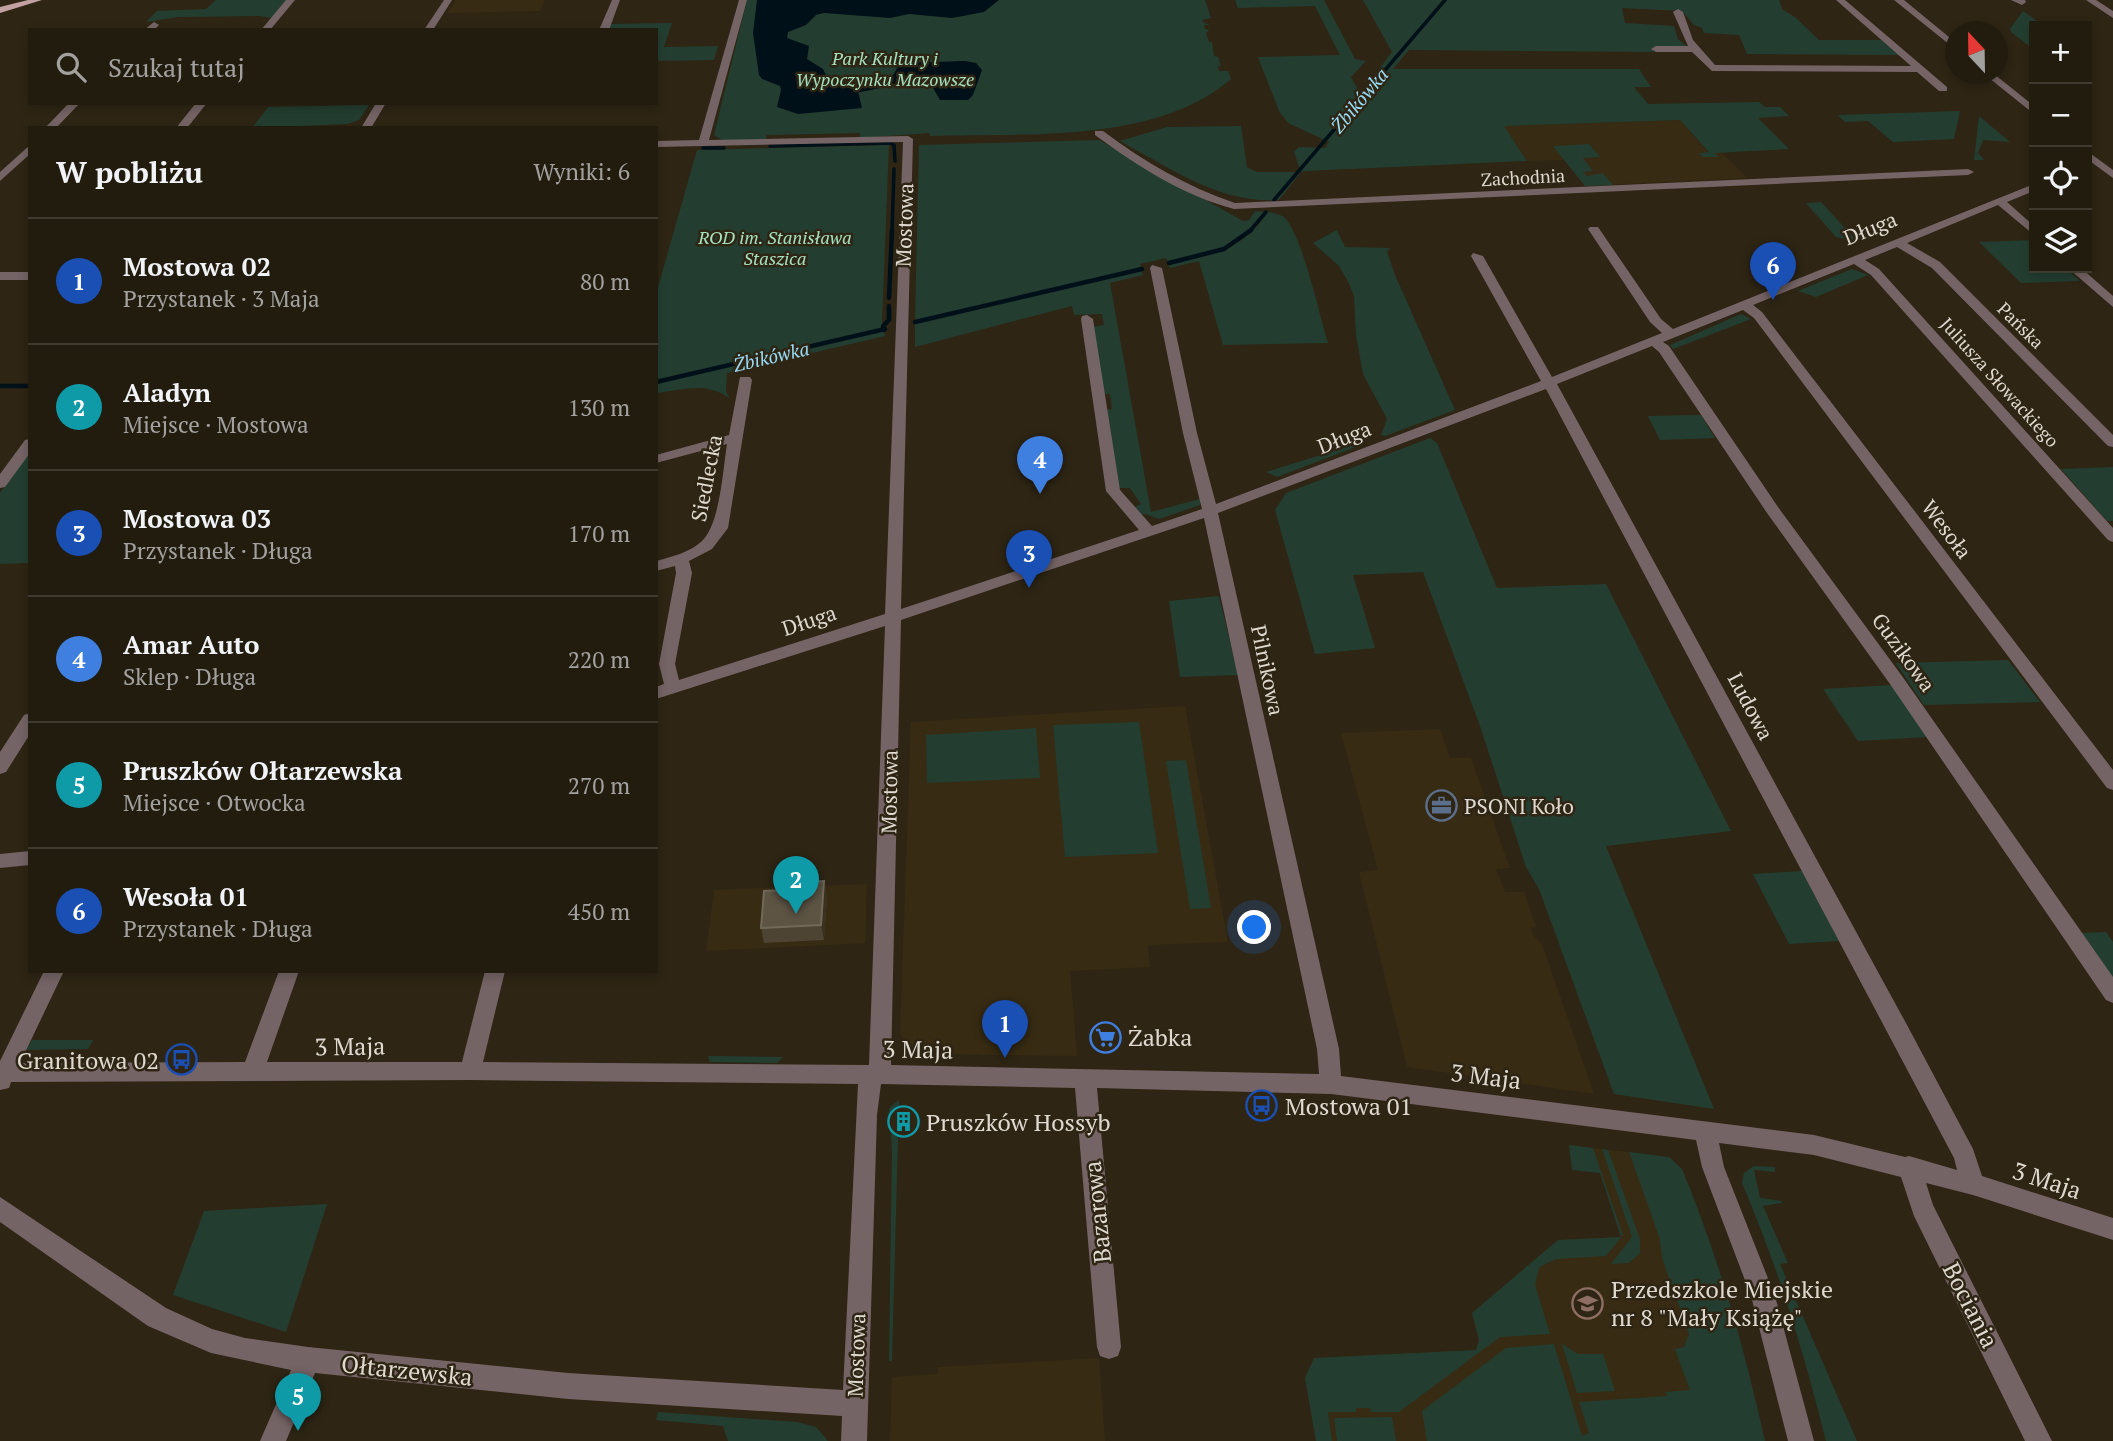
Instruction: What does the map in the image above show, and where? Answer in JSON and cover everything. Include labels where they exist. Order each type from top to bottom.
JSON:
[{"type":"main road","points":[[0,10],[38,0]]},
{"type":"street","points":[[267,28],[290,0]]},
{"type":"street","points":[[429,28],[447,0]]},
{"type":"street","points":[[605,28],[616,0]]},
{"type":"street","points":[[658,144],[703,144],[743,0]]},
{"type":"street","points":[[1840,0],[1943,89]]},
{"type":"street","points":[[1898,0],[1945,38]]},
{"type":"street","points":[[2090,0],[2113,15]]},
{"type":"street","points":[[1678,12],[1688,40],[1712,68],[1920,69]]},
{"type":"street","points":[[1656,49],[1696,51]]},
{"type":"street","points":[[2001,84],[2029,107]]},
{"type":"street","points":[[52,126],[73,105]]},
{"type":"street","points":[[183,126],[200,105]]},
{"type":"street","points":[[367,126],[380,105]]},
{"type":"street","name":"Zachodnia","points":[[1099,132],[1115,146],[1197,192],[1234,206],[1968,173]]},
{"type":"street","name":"Mostowa","points":[[703,144],[908,139],[881,1063],[868,1086],[854,1441]]},
{"type":"street","points":[[0,178],[28,150]]},
{"type":"street","points":[[2107,165],[2113,175]]},
{"type":"street","name":"Długa","points":[[658,692],[1209,512],[1547,383],[2029,189]]},
{"type":"street","points":[[2000,201],[2029,227]]},
{"type":"street","points":[[1594,229],[1656,322],[1671,333]]},
{"type":"street","name":"Pańska","points":[[1897,242],[1936,265],[2113,443]]},
{"type":"street","name":"Ludowa","points":[[1477,256],[1560,402],[1900,1031],[1965,1156],[1973,1184]]},
{"type":"street","name":"Juliusza Słowackiego","points":[[1855,259],[1875,272],[2113,537]]},
{"type":"street","name":"Pilnikowa","points":[[1156,268],[1190,433],[1325,1036],[1331,1084]]},
{"type":"street","points":[[2080,273],[2113,303]]},
{"type":"street","points":[[0,276],[28,276]]},
{"type":"street","name":"Wesoła","points":[[1743,304],[1758,315],[2113,783]]},
{"type":"street","points":[[1087,319],[1113,491],[1149,532]]},
{"type":"street","name":"Guzikowa","points":[[1653,341],[1664,349],[1772,510],[1903,690],[2113,994]]},
{"type":"street","name":"Siedlecka","points":[[658,565],[681,559],[707,546],[720,528],[745,380]]},
{"type":"street","points":[[658,458],[735,438]]},
{"type":"street","points":[[0,484],[28,446]]},
{"type":"street","points":[[674,687],[667,664],[684,573],[681,559]]},
{"type":"street","points":[[0,767],[28,722]]},
{"type":"street","points":[[0,861],[28,858]]},
{"type":"street","points":[[1,1076],[53,973]]},
{"type":"street","points":[[252,1073],[288,973]]},
{"type":"street","points":[[470,1071],[494,973]]},
{"type":"street","name":"3 Maja","points":[[1,1076],[470,1071],[1085,1077],[1331,1084],[1814,1144],[1973,1184],[2113,1229]]},
{"type":"street","name":"Bazarowa","points":[[1085,1077],[1109,1347]]},
{"type":"street","points":[[1705,1130],[1713,1167],[1763,1296],[1801,1441]]},
{"type":"street","name":"Bociania","points":[[1909,1166],[1922,1208],[2039,1441]]},
{"type":"street","name":"Ołtarzewska","points":[[0,1208],[156,1317],[211,1341],[308,1360],[568,1386],[855,1404]]},
{"type":"street","points":[[274,1441],[308,1360]]},
{"type":"shaded area","points":[[456,0],[545,0],[540,11],[447,13]]},
{"type":"shaded area","points":[[757,0],[999,0],[984,12],[952,18],[909,14],[890,18],[824,13],[816,15],[806,25],[788,32],[787,38],[809,46],[807,59],[823,69],[829,81],[858,91],[862,108],[798,114],[777,107],[780,86],[762,79],[759,75],[753,33]]},
{"type":"shaded area","points":[[900,63],[976,63],[982,70],[973,95],[968,100],[940,100],[932,86],[900,87],[889,82]]},
{"type":"shaded area","points":[[1680,120],[1709,153],[1721,152],[1747,178],[1585,186],[1564,160],[1527,161],[1503,126]]},
{"type":"shaded area","points":[[1185,706],[1228,942],[1148,945],[1150,967],[1070,971],[1077,1056],[923,1054],[905,1042],[900,1034],[911,722]]},
{"type":"shaded area","points":[[1440,729],[1450,758],[1471,758],[1510,868],[1496,869],[1505,892],[1524,892],[1536,927],[1531,928],[1533,935],[1542,944],[1594,1094],[1407,1067],[1359,872],[1378,870],[1341,733]]},
{"type":"shaded area","points":[[867,884],[865,943],[706,951],[714,890]]},
{"type":"shaded area","name":"Przedszkole Miejskie nr 8 \"Mały Książę\"","points":[[1592,1148],[1635,1153],[1737,1441],[1316,1441],[1305,1378],[1314,1358],[1476,1350],[1479,1340],[1472,1313],[1558,1240],[1621,1237]]},
{"type":"shaded area","points":[[1099,1358],[1105,1441],[890,1441],[892,1377],[938,1374],[938,1367]]},
{"type":"green space","points":[[216,0],[287,0],[272,18],[178,17],[146,22],[157,11],[206,9]]},
{"type":"green space","name":"Park Kultury i Wypoczynku Mazowsze","points":[[747,0],[1205,0],[1211,18],[1202,20],[1209,25],[1204,25],[1205,29],[1209,30],[1206,33],[1209,42],[1212,42],[1214,56],[1218,57],[1221,66],[1218,66],[1219,71],[1228,71],[1231,79],[1201,100],[1166,115],[1128,125],[1087,131],[930,136],[929,133],[860,138],[860,133],[767,135],[765,141],[722,140],[714,135]]},
{"type":"green space","points":[[1235,0],[1324,0],[1355,59],[1366,61],[1351,77],[1360,94],[1392,52],[1363,0],[1779,0],[1782,9],[1819,40],[1881,40],[1899,55],[1747,54],[1739,35],[1704,33],[1702,28],[1694,25],[1682,11],[1622,8],[1625,23],[1674,26],[1678,39],[1686,46],[1652,48],[1654,52],[1409,50],[1393,69],[1639,69],[1651,87],[1634,87],[1648,104],[1759,102],[1765,107],[1780,107],[1789,116],[1758,118],[1789,149],[1715,153],[1718,157],[1703,157],[1699,153],[1709,152],[1680,120],[1504,126],[1527,161],[1301,172],[1294,152],[1299,147],[1325,148],[1329,142],[1288,123],[1279,111],[1258,57],[1340,55],[1315,6],[1238,8]]},
{"type":"green space","points":[[2023,11],[2037,21],[2029,21],[2029,46],[2010,29]]},
{"type":"green space","points":[[672,23],[664,47],[718,46],[714,60],[658,61],[658,28],[608,28],[609,24]]},
{"type":"green space","points":[[369,105],[359,120],[348,124],[254,126],[268,107]]},
{"type":"green space","points":[[1960,111],[1954,139],[1893,142],[1868,121],[1845,122],[1838,115]]},
{"type":"green space","points":[[1979,116],[2010,142],[1983,140],[1978,153],[1984,160],[1974,160]]},
{"type":"green space","points":[[1241,126],[1247,167],[1257,172],[1301,172],[1279,200],[1257,200],[1236,196],[1196,182],[1120,141],[1167,127]]},
{"type":"green space","points":[[1099,140],[1243,221],[1249,220],[1255,211],[1265,212],[1244,236],[1211,253],[1168,262],[1166,258],[1140,264],[1141,269],[915,321],[919,145]]},
{"type":"green space","points":[[1589,144],[1600,157],[1583,158],[1593,171],[1583,172],[1587,176],[1603,173],[1613,185],[1585,186],[1553,146]]},
{"type":"green space","name":"ROD im. Stanisława Staszica","points":[[889,145],[882,322],[885,336],[727,373],[726,391],[729,398],[703,388],[658,393],[658,287],[697,150]]},
{"type":"green space","points":[[1821,202],[1858,242],[1836,237],[1806,203]]},
{"type":"green space","points":[[1268,212],[1284,217],[1291,226],[1310,277],[1328,343],[1223,345],[1199,261],[1170,268],[1168,265],[1212,254],[1236,243],[1247,236]]},
{"type":"green space","points":[[1337,230],[1345,247],[1390,248],[1387,252],[1395,275],[1455,410],[1385,436],[1381,435],[1387,419],[1363,374],[1356,335],[1354,296],[1339,266],[1313,243]]},
{"type":"green space","points":[[2029,240],[2029,273],[2071,273],[2080,281],[2021,283],[1979,242]]},
{"type":"green space","points":[[1852,269],[1868,275],[1816,297],[1798,291]]},
{"type":"green space","points":[[1141,270],[1143,275],[1110,283],[1151,512],[1200,499],[1200,505],[1159,519],[1140,515],[1133,508],[1141,504],[1130,488],[1118,488],[1105,410],[1112,409],[1110,394],[1103,394],[1093,327],[1104,325],[1102,314],[1074,315],[1072,306],[915,347],[915,324]]},
{"type":"green space","points":[[1741,314],[1751,319],[1673,349],[1670,345]]},
{"type":"green space","points":[[1701,415],[1715,438],[1660,440],[1648,416]]},
{"type":"green space","points":[[1430,438],[1437,443],[1497,588],[1606,584],[1731,831],[1606,846],[1714,1109],[1614,1094],[1539,889],[1526,867],[1480,726],[1423,572],[1353,575],[1375,648],[1315,654],[1275,510],[1286,493]]},
{"type":"green space","points":[[1363,442],[1277,477],[1266,472]]},
{"type":"green space","points":[[28,454],[28,563],[0,564],[0,493]]},
{"type":"green space","points":[[2113,467],[2113,521],[2107,521],[2061,469]]},
{"type":"green space","points":[[1219,596],[1238,675],[1180,677],[1169,601]]},
{"type":"green space","points":[[2008,660],[2040,702],[1924,705],[1896,663]]},
{"type":"green space","points":[[1892,685],[1928,737],[1858,741],[1823,689]]},
{"type":"green space","points":[[1139,722],[1158,853],[1065,857],[1053,725]]},
{"type":"green space","points":[[1036,728],[1040,778],[927,783],[926,735]]},
{"type":"green space","points":[[1186,760],[1211,908],[1190,909],[1166,761]]},
{"type":"green space","points":[[1802,871],[1839,941],[1789,944],[1753,874]]},
{"type":"green space","points":[[2106,932],[2113,942],[2113,979],[2079,933]]},
{"type":"green space","points":[[32,1040],[93,1040],[88,1049],[26,1050]]},
{"type":"green space","points":[[708,1056],[783,1057],[777,1063],[710,1062]]},
{"type":"green space","points":[[899,1100],[892,1361],[889,1361],[892,1150],[889,1108]]},
{"type":"green space","points":[[1569,1145],[1593,1148],[1623,1235],[1606,1256],[1556,1259],[1539,1267],[1535,1285],[1550,1334],[1500,1337],[1399,1412],[1371,1412],[1370,1408],[1356,1408],[1356,1412],[1328,1412],[1332,1441],[1316,1441],[1305,1378],[1314,1358],[1476,1350],[1479,1340],[1472,1313],[1558,1240],[1621,1237],[1600,1173],[1572,1170]]},
{"type":"green space","points":[[1602,1149],[1608,1150],[1640,1239],[1640,1253],[1629,1263],[1611,1264],[1632,1237]]},
{"type":"green space","points":[[1629,1152],[1669,1157],[1682,1169],[1730,1303],[1765,1441],[1427,1441],[1422,1411],[1506,1348],[1554,1344],[1582,1436],[1589,1433],[1579,1402],[1667,1396],[1666,1392],[1690,1390],[1675,1349],[1684,1347],[1689,1334],[1662,1258],[1660,1239]]},
{"type":"green space","points":[[1754,1166],[1775,1167],[1775,1172],[1754,1170],[1760,1198],[1782,1203],[1763,1206],[1788,1263],[1780,1264],[1857,1441],[1826,1441],[1789,1310],[1768,1247],[1742,1183],[1744,1173]]},
{"type":"green space","points":[[327,1204],[286,1332],[173,1295],[204,1211]]},
{"type":"green space","points":[[1562,1344],[1578,1354],[1603,1354],[1615,1391],[1577,1393]]},
{"type":"green space","points":[[658,1412],[797,1422],[816,1427],[828,1441],[728,1441],[723,1426],[656,1420]]},
{"type":"green space","points":[[1392,1417],[1396,1441],[1337,1441],[1334,1418]]},
{"type":"building","points":[[824,881],[821,925],[761,928],[764,891],[788,890],[788,883]]},
{"type":"waterway","name":"Żbikówka","points":[[1274,200],[1445,0]]},
{"type":"waterway","points":[[857,91],[891,84]]},
{"type":"waterway","points":[[770,146],[890,143],[894,145],[895,161]]},
{"type":"waterway","points":[[703,148],[724,148]]},
{"type":"waterway","points":[[892,232],[894,169]]},
{"type":"waterway","name":"Żbikówka","points":[[1250,231],[1266,212]]},
{"type":"waterway","points":[[889,298],[892,230]]},
{"type":"waterway","name":"Żbikówka","points":[[1169,263],[1224,249],[1250,231]]},
{"type":"waterway","name":"Żbikówka","points":[[915,322],[1142,269]]},
{"type":"waterway","points":[[884,329],[883,326],[889,320],[889,306]]},
{"type":"waterway","name":"Żbikówka","points":[[658,382],[884,329]]},
{"type":"waterway","name":"Żbikówka","points":[[0,386],[28,386]]},
{"type":"place","name":"Wesoła 01","points":[[1773,300]]},
{"type":"place","name":"Amar Auto","points":[[1040,494]]},
{"type":"place","name":"Mostowa 03","points":[[1029,588]]},
{"type":"place","name":"PSONI Koło","points":[[1441,806]]},
{"type":"place","name":"Aladyn","points":[[796,914]]},
{"type":"place","name":"Żabka","points":[[1105,1037]]},
{"type":"place","name":"Mostowa 02","points":[[1005,1058]]},
{"type":"place","name":"Granitowa 02","points":[[182,1060]]},
{"type":"place","name":"Mostowa 01","points":[[1262,1106]]},
{"type":"place","name":"Pruszków Hossyb","points":[[903,1122]]},
{"type":"place","name":"Przedszkole Miejskie nr 8 \"Mały Książę\"","points":[[1588,1303]]},
{"type":"place","name":"Pruszków Ołtarzewska","points":[[298,1431]]}]
